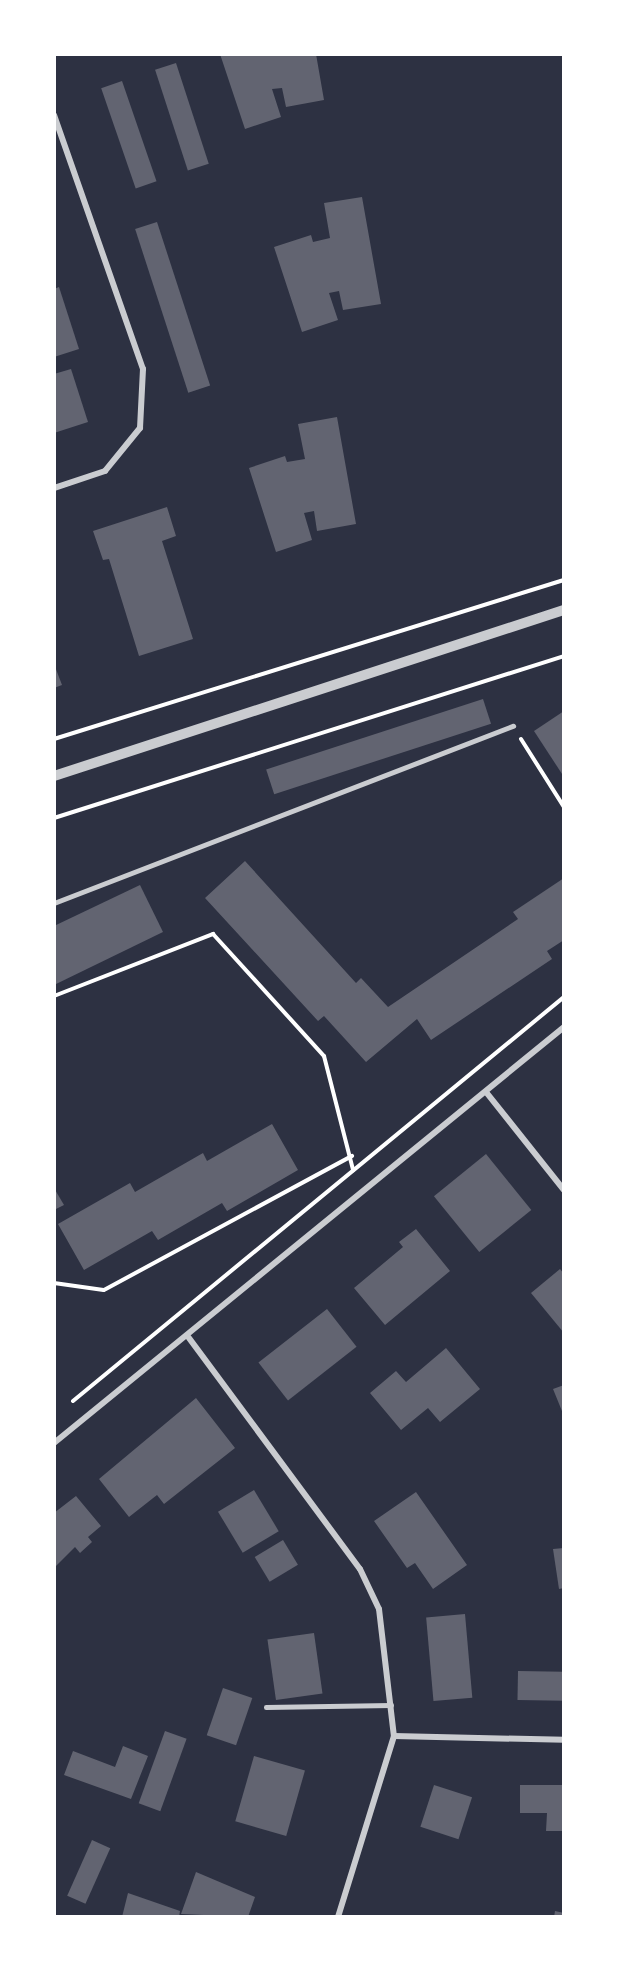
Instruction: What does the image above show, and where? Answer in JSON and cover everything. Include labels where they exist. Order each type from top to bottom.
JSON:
[{"type":"street","points":[[54,115],[142,369],[140,428],[105,471],[54,488]]},
{"type":"street","points":[[54,776],[564,610]]},
{"type":"street","points":[[54,1443],[189,1338],[564,1027]]},
{"type":"street","points":[[486,1092],[564,1190]]},
{"type":"street","points":[[189,1338],[370,1587],[380,1619],[394,1736],[339,1917]]},
{"type":"street","points":[[394,1736],[564,1740]]},
{"type":"lane","points":[[54,903],[513,726]]},
{"type":"lane","points":[[266,1707],[391,1705]]},
{"type":"path","points":[[54,739],[564,580]]},
{"type":"path","points":[[54,818],[564,656]]},
{"type":"path","points":[[513,726],[564,807]]},
{"type":"path","points":[[54,996],[213,934],[324,1056],[352,1156],[353,1171]]},
{"type":"path","points":[[64,1408],[564,997]]},
{"type":"path","points":[[54,1283],[104,1290],[352,1156]]},
{"type":"building","points":[[220,54],[316,54],[324,100],[286,107],[282,88],[272,89],[281,117],[245,129]]},
{"type":"building","points":[[176,63],[209,164],[188,171],[155,70]]},
{"type":"building","points":[[122,81],[157,181],[136,188],[101,88]]},
{"type":"building","points":[[362,197],[381,304],[343,310],[339,291],[329,293],[338,320],[302,332],[274,247],[311,235],[313,242],[330,238],[324,203]]},
{"type":"building","points":[[157,222],[210,386],[188,393],[135,229]]},
{"type":"building","points":[[59,287],[79,349],[54,357],[54,289]]},
{"type":"building","points":[[71,369],[88,422],[54,433],[54,374]]},
{"type":"building","points":[[337,417],[356,524],[317,531],[314,511],[304,513],[312,540],[276,552],[249,468],[285,456],[287,462],[305,459],[298,424]]},
{"type":"building","points":[[167,507],[176,536],[162,541],[193,639],[139,656],[109,559],[103,560],[93,531]]},
{"type":"building","points":[[54,664],[62,685],[54,688]]},
{"type":"building","points":[[483,699],[491,724],[274,794],[266,769]]},
{"type":"building","points":[[564,711],[564,777],[534,731]]},
{"type":"building","points":[[245,861],[356,983],[361,978],[388,1007],[518,919],[513,912],[564,878],[564,940],[547,951],[552,959],[431,1040],[417,1019],[366,1062],[324,1016],[318,1021],[205,898]]},
{"type":"building","points":[[140,885],[163,932],[54,985],[54,926]]},
{"type":"building","points":[[272,1124],[298,1170],[227,1211],[222,1203],[158,1240],[152,1231],[84,1270],[58,1224],[130,1183],[135,1192],[203,1153],[207,1161]]},
{"type":"building","points":[[486,1154],[531,1210],[479,1252],[434,1196]]},
{"type":"building","points":[[54,1188],[64,1205],[54,1210]]},
{"type":"building","points":[[416,1229],[450,1271],[385,1325],[354,1288],[403,1247],[399,1242]]},
{"type":"building","points":[[560,1269],[564,1274],[564,1333],[531,1293]]},
{"type":"building","points":[[327,1309],[357,1347],[288,1400],[258,1363]]},
{"type":"building","points":[[446,1348],[480,1389],[440,1422],[428,1408],[401,1430],[370,1393],[396,1371],[406,1382]]},
{"type":"building","points":[[564,1385],[564,1416],[553,1389]]},
{"type":"building","points":[[196,1398],[235,1448],[164,1504],[157,1495],[129,1517],[99,1479]]},
{"type":"building","points":[[254,1490],[279,1531],[243,1553],[218,1512]]},
{"type":"building","points":[[416,1492],[467,1565],[433,1589],[415,1563],[407,1568],[374,1521]]},
{"type":"building","points":[[76,1496],[101,1526],[88,1537],[92,1542],[80,1553],[75,1547],[54,1568],[54,1513]]},
{"type":"building","points":[[283,1540],[298,1565],[270,1582],[255,1557]]},
{"type":"building","points":[[564,1548],[564,1588],[559,1589],[553,1549]]},
{"type":"building","points":[[465,1614],[472,1698],[433,1701],[426,1617]]},
{"type":"building","points":[[314,1633],[322,1693],[276,1700],[267,1640]]},
{"type":"building","points":[[518,1671],[564,1672],[563,1701],[517,1700]]},
{"type":"building","points":[[223,1688],[252,1698],[236,1745],[207,1735]]},
{"type":"building","points":[[165,1731],[187,1739],[160,1811],[139,1803]]},
{"type":"building","points":[[123,1746],[148,1756],[131,1799],[64,1775],[73,1751],[115,1767]]},
{"type":"building","points":[[254,1756],[305,1771],[286,1836],[235,1821]]},
{"type":"building","points":[[434,1785],[472,1797],[458,1839],[420,1827]]},
{"type":"building","points":[[520,1785],[564,1785],[564,1831],[546,1831],[547,1813],[520,1813]]},
{"type":"building","points":[[92,1840],[110,1848],[85,1904],[67,1896]]},
{"type":"building","points":[[196,1872],[255,1897],[248,1917],[181,1914]]},
{"type":"building","points":[[128,1893],[180,1911],[179,1917],[122,1917]]},
{"type":"building","points":[[555,1911],[564,1913],[564,1917],[554,1917]]}]
